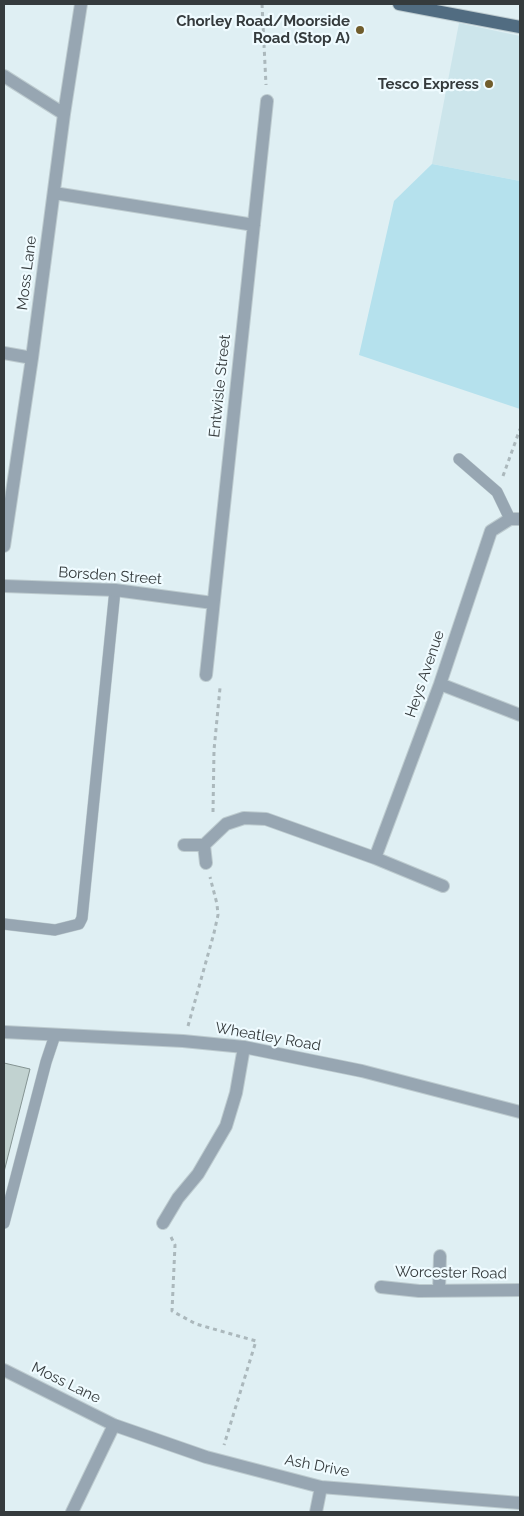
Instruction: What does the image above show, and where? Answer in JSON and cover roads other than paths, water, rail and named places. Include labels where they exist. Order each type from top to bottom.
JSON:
[{"type":"main road","points":[[399,4],[520,27]]},
{"type":"street","name":"Moss Lane","points":[[4,546],[81,4]]},
{"type":"street","points":[[4,76],[64,114]]},
{"type":"street","name":"Entwisle Street","points":[[206,675],[267,100]]},
{"type":"street","points":[[54,193],[254,225]]},
{"type":"street","points":[[4,353],[32,358]]},
{"type":"street","name":"Heys Avenue","points":[[375,858],[440,684],[490,531],[515,519]]},
{"type":"street","name":"Borsden Street","points":[[4,586],[115,590],[213,603]]},
{"type":"street","points":[[440,684],[520,714]]},
{"type":"street","points":[[184,845],[204,845],[226,824],[244,818],[266,819],[375,858],[443,886]]},
{"type":"street","points":[[204,845],[206,863]]},
{"type":"street","name":"Wheatley Road","points":[[4,1032],[183,1041],[244,1047],[362,1071],[520,1112]]},
{"type":"street","points":[[163,1223],[178,1198],[198,1174],[226,1126],[236,1093],[244,1047]]},
{"type":"street","points":[[439,1291],[440,1256]]},
{"type":"street","name":"Worcester Road","points":[[380,1287],[405,1291],[520,1290]]},
{"type":"street","name":"Moss Lane","points":[[4,1370],[114,1425]]},
{"type":"street","points":[[72,1512],[114,1425]]},
{"type":"street","name":"Ash Drive","points":[[114,1425],[219,1460],[321,1487],[520,1503]]},
{"type":"street","points":[[316,1512],[321,1487]]},
{"type":"lane","points":[[459,459],[497,492],[515,519]]},
{"type":"lane","points":[[4,924],[55,930],[79,924],[82,918],[115,590]]},
{"type":"lane","points":[[4,1223],[46,1062],[55,1035]]},
{"type":"place","name":"Chorley Road/Moorside Road (Stop A)","points":[[360,30]]},
{"type":"place","name":"Tesco Express","points":[[489,84]]}]
